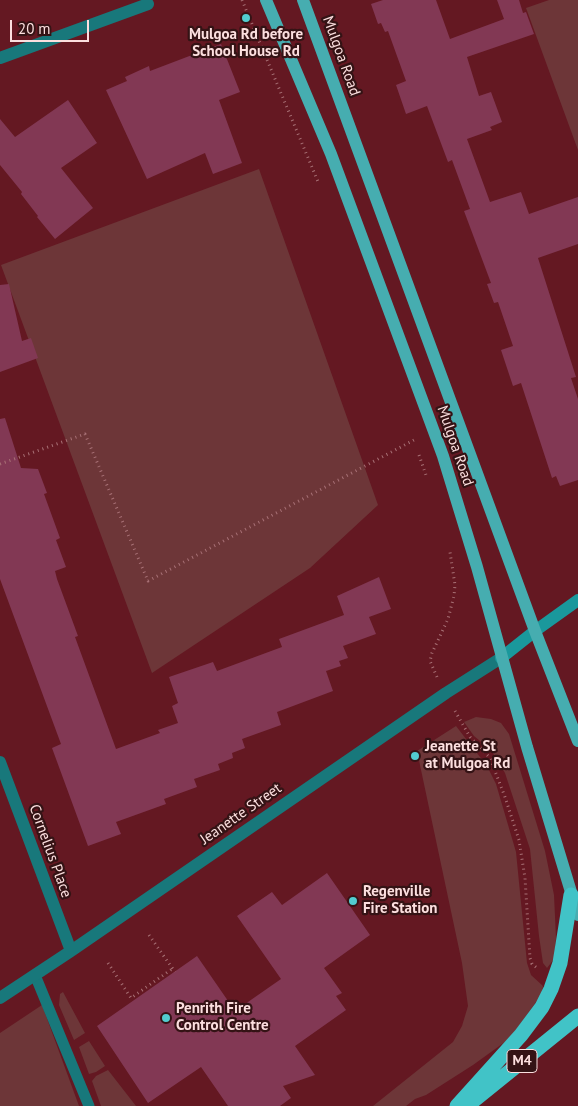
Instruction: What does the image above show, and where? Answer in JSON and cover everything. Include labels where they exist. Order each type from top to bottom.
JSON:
[{"type":"highway","points":[[457,1106],[521,1035],[551,989],[560,962],[571,895]]},
{"type":"highway","name":"M4","points":[[467,1106],[578,1016]]},
{"type":"main road","name":"Mulgoa Road","points":[[266,0],[331,154],[443,456],[478,567],[502,658],[578,915]]},
{"type":"main road","name":"Mulgoa Road","points":[[303,0],[535,631],[578,742]]},
{"type":"street","points":[[0,58],[148,4]]},
{"type":"street","points":[[502,658],[578,600]]},
{"type":"street","name":"Jeanette Street","points":[[0,998],[446,693],[502,658]]},
{"type":"street","name":"Cornelius Place","points":[[0,762],[71,951]]},
{"type":"lane","points":[[35,975],[89,1106]]},
{"type":"path","points":[[242,0],[322,192]]},
{"type":"path","points":[[0,464],[85,434],[148,581],[414,440],[411,432]]},
{"type":"path","points":[[417,450],[427,478]]},
{"type":"path","points":[[435,673],[430,661],[448,618],[454,596],[455,585],[448,544]]},
{"type":"path","points":[[460,721],[470,737],[490,758],[519,840],[525,878],[530,958],[532,964],[538,969]]},
{"type":"path","points":[[108,963],[131,998],[174,970],[149,935]]},
{"type":"shaded area","points":[[549,0],[578,0],[578,150],[526,8]]},
{"type":"shaded area","points":[[259,169],[378,505],[310,568],[152,673],[1,265]]},
{"type":"shaded area","points":[[476,717],[491,719],[501,723],[509,734],[545,851],[554,895],[556,938],[554,959],[547,968],[543,963],[539,936],[530,849],[505,773],[491,750],[474,736],[464,722]]},
{"type":"shaded area","points":[[456,726],[487,766],[496,784],[516,852],[527,963],[531,975],[543,986],[542,994],[509,1039],[473,1065],[406,1106],[373,1106],[453,1042],[462,1026],[468,1006],[462,963],[417,751]]},
{"type":"shaded area","points":[[63,992],[85,1033],[74,1040],[59,1005],[60,994]]},
{"type":"shaded area","points":[[42,1005],[79,1106],[0,1106],[0,1033]]},
{"type":"shaded area","points":[[89,1041],[105,1066],[89,1074],[79,1047]]},
{"type":"shaded area","points":[[108,1070],[136,1106],[101,1106],[92,1081],[96,1076]]},
{"type":"building","points":[[383,0],[436,0],[450,39],[504,19],[497,0],[519,0],[523,13],[526,12],[534,34],[467,57],[479,96],[491,92],[502,122],[490,127],[492,130],[467,139],[490,202],[521,192],[529,214],[578,197],[578,244],[538,258],[576,377],[571,378],[578,399],[578,480],[560,486],[556,476],[552,478],[521,383],[513,386],[501,350],[513,346],[498,302],[494,303],[487,284],[491,283],[464,211],[470,209],[452,160],[448,162],[427,106],[406,114],[396,85],[406,81],[388,31],[385,32],[381,23],[378,24],[371,4]]},
{"type":"building","points":[[221,44],[240,92],[219,100],[242,163],[213,174],[205,153],[147,179],[106,90],[127,81],[125,77],[149,66],[150,71]]},
{"type":"building","points":[[68,100],[97,143],[61,168],[93,208],[55,239],[37,217],[21,194],[22,192],[0,165],[0,119],[15,137]]},
{"type":"building","points":[[9,284],[22,341],[31,338],[38,358],[0,372],[0,285]]},
{"type":"building","points":[[5,418],[21,468],[38,469],[47,493],[44,494],[60,538],[56,540],[66,567],[55,571],[57,579],[78,636],[75,637],[116,749],[160,733],[158,730],[178,723],[172,706],[178,703],[169,677],[213,662],[217,671],[282,647],[279,639],[344,615],[337,596],[379,577],[391,609],[369,617],[376,634],[343,646],[348,658],[339,661],[341,666],[326,671],[333,691],[277,712],[281,725],[242,739],[245,748],[232,753],[233,758],[218,764],[220,770],[194,779],[197,787],[164,799],[166,804],[116,822],[121,834],[88,846],[52,748],[61,744],[0,579],[0,419]]},
{"type":"building","points":[[327,873],[370,935],[324,968],[342,993],[336,996],[346,1010],[295,1046],[315,1075],[283,1086],[291,1098],[280,1106],[228,1106],[201,1067],[148,1103],[97,1026],[197,956],[235,1011],[281,979],[237,916],[272,892],[282,905]]},
{"type":"place","name":"Mulgoa Rd before School House Rd","points":[[246,18]]},
{"type":"place","name":"Jeanette St at Mulgoa Rd","points":[[415,756]]},
{"type":"place","name":"Regenville Fire Station","points":[[353,901]]},
{"type":"place","name":"Penrith Fire Control Centre","points":[[166,1018]]}]
